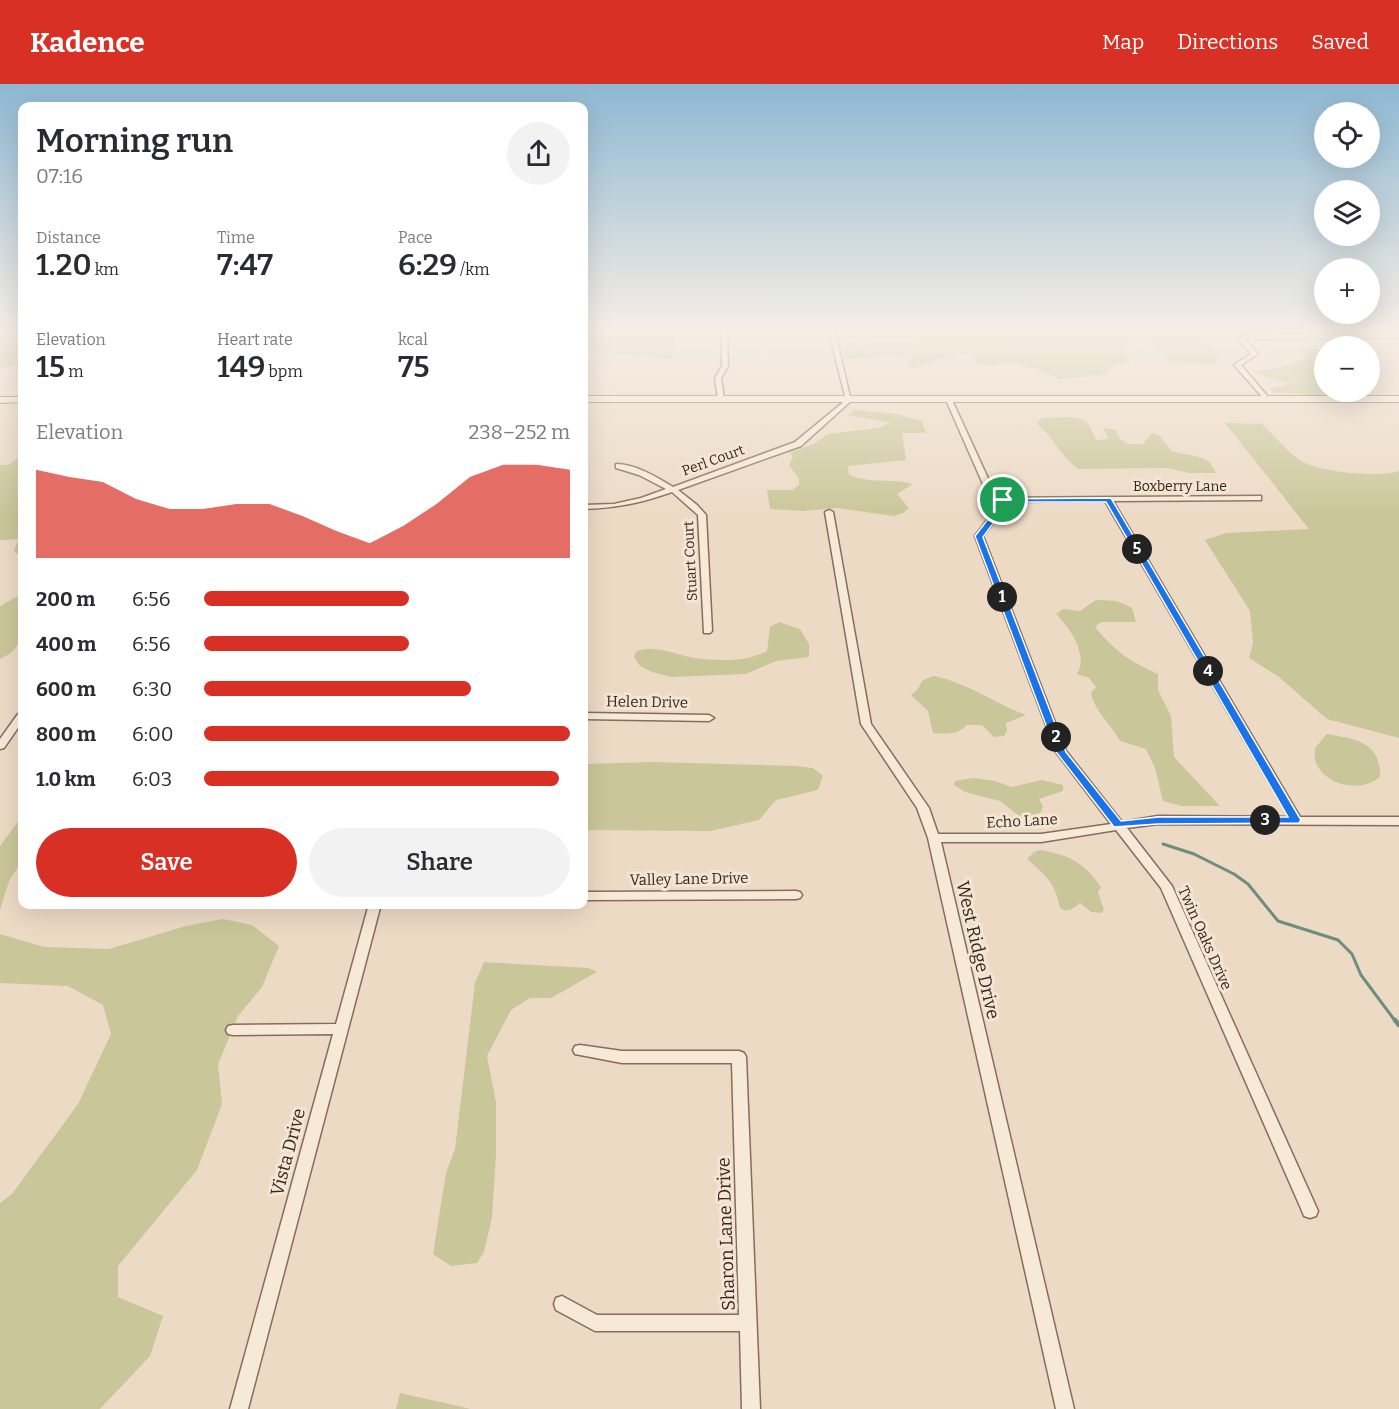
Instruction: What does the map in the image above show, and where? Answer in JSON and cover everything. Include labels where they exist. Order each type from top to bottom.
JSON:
[{"type":"street","points":[[720,394],[721,399]]},
{"type":"street","points":[[847,394],[849,400]]},
{"type":"street","points":[[1262,394],[1267,399]]},
{"type":"street","points":[[588,399],[1399,399]]},
{"type":"street","points":[[0,400],[18,400]]},
{"type":"street","points":[[823,400],[835,404],[839,409]]},
{"type":"street","name":"Perl Court","points":[[588,507],[614,506],[643,500],[798,444],[849,400]]},
{"type":"street","points":[[949,400],[994,500]]},
{"type":"street","name":"Stuart Court","points":[[619,466],[671,490],[694,504],[702,515],[707,631]]},
{"type":"street","name":"Boxberry Lane","points":[[994,500],[1258,498]]},
{"type":"street","name":"Twin Oaks Drive","points":[[994,500],[996,514],[979,536],[1061,752],[1166,886],[1310,1211]]},
{"type":"street","points":[[1108,500],[1296,820]]},
{"type":"street","name":"West Ridge Drive","points":[[828,512],[866,723],[923,808],[934,838],[1065,1409]]},
{"type":"street","name":"Helen Drive","points":[[588,716],[709,718]]},
{"type":"street","points":[[0,746],[18,721]]},
{"type":"street","name":"Echo Lane","points":[[934,838],[1041,838],[1158,820],[1399,821]]},
{"type":"street","name":"Valley Lane Drive","points":[[588,896],[796,895]]},
{"type":"street","name":"Vista Drive","points":[[239,1409],[374,909]]},
{"type":"street","points":[[233,1030],[341,1029]]},
{"type":"street","name":"Sharon Lane Drive","points":[[580,1050],[622,1058],[740,1058],[751,1409]]},
{"type":"street","points":[[562,1304],[595,1323],[748,1323]]},
{"type":"shaded area","points":[[854,410],[897,414],[922,421],[926,433],[902,433],[906,460],[848,466],[849,475],[857,478],[913,484],[897,494],[909,508],[894,516],[837,508],[803,511],[770,509],[767,490],[792,490],[799,485],[799,479],[789,465],[793,457],[790,452],[814,444],[827,434],[878,428],[891,423],[848,415]]},
{"type":"shaded area","points":[[1070,417],[1087,423],[1096,440],[1109,439],[1103,428],[1116,430],[1119,438],[1128,444],[1143,444],[1152,433],[1160,436],[1171,451],[1203,458],[1213,466],[1216,473],[1190,473],[1167,468],[1078,469],[1037,424],[1041,418]]},
{"type":"shaded area","points":[[1225,423],[1262,424],[1293,455],[1312,466],[1365,474],[1399,471],[1399,738],[1327,719],[1279,677],[1249,658],[1253,643],[1250,611],[1205,540],[1226,533],[1309,529]]},
{"type":"shaded area","points":[[18,457],[18,539],[0,540],[0,465],[9,465]]},
{"type":"shaded area","points":[[18,541],[18,554],[14,550]]},
{"type":"shaded area","points":[[18,596],[18,645],[11,653],[0,659],[0,606]]},
{"type":"shaded area","points":[[1096,600],[1117,601],[1132,608],[1136,622],[1101,622],[1095,627],[1123,655],[1158,674],[1158,690],[1171,716],[1174,757],[1220,806],[1181,806],[1163,801],[1155,768],[1146,749],[1120,741],[1096,706],[1091,693],[1096,687],[1089,678],[1077,674],[1081,658],[1079,650],[1072,634],[1056,614],[1063,609],[1080,611]]},
{"type":"shaded area","points":[[779,622],[800,629],[809,644],[809,657],[776,661],[746,674],[671,677],[640,666],[634,657],[636,652],[651,649],[711,660],[736,660],[752,657],[767,651],[770,627]]},
{"type":"shaded area","points":[[933,676],[957,683],[1026,715],[1006,723],[1007,731],[1004,736],[994,737],[982,725],[967,725],[951,733],[933,733],[928,711],[911,695],[922,681]]},
{"type":"shaded area","points":[[1327,734],[1365,744],[1376,756],[1380,777],[1372,782],[1354,786],[1336,782],[1328,777],[1316,763],[1315,756],[1315,748]]},
{"type":"shaded area","points":[[653,762],[797,766],[813,768],[823,776],[818,790],[776,800],[759,820],[710,831],[588,830],[588,764]]},
{"type":"shaded area","points":[[973,778],[995,781],[1012,787],[1042,780],[1063,785],[1063,791],[1039,799],[1043,806],[1041,812],[1030,818],[1022,818],[1000,801],[965,792],[954,785],[955,781]]},
{"type":"shaded area","points":[[18,821],[18,867],[9,881],[0,910],[0,846]]},
{"type":"shaded area","points":[[1040,850],[1068,857],[1088,871],[1101,887],[1098,892],[1104,910],[1101,913],[1091,912],[1080,903],[1070,910],[1060,908],[1049,880],[1027,859]]},
{"type":"shaded area","points":[[223,919],[252,925],[279,946],[262,987],[238,1016],[218,1064],[222,1104],[197,1170],[118,1266],[118,1297],[163,1316],[150,1356],[100,1409],[0,1409],[0,1203],[12,1194],[78,1104],[111,1034],[103,1005],[68,986],[0,983],[0,934],[44,947],[109,949],[186,926]]},
{"type":"shaded area","points":[[484,962],[588,968],[597,972],[551,998],[530,998],[511,1010],[487,1056],[496,1102],[496,1156],[492,1217],[484,1252],[477,1263],[451,1266],[433,1254],[446,1173],[455,1149],[475,983]]},
{"type":"shaded area","points":[[400,1393],[467,1408],[470,1409],[396,1409]]},
{"type":"waterway","points":[[1163,844],[1194,854],[1234,874],[1248,884],[1278,921],[1338,940],[1352,954],[1361,975],[1396,1022]]},
{"type":"waterway","points":[[1395,1020],[1399,1025]]},
{"type":"route","points":[[994,500],[1003,500],[1108,500],[1296,820],[1158,820],[1118,825],[1061,752],[979,536],[996,514],[994,500]]}]
